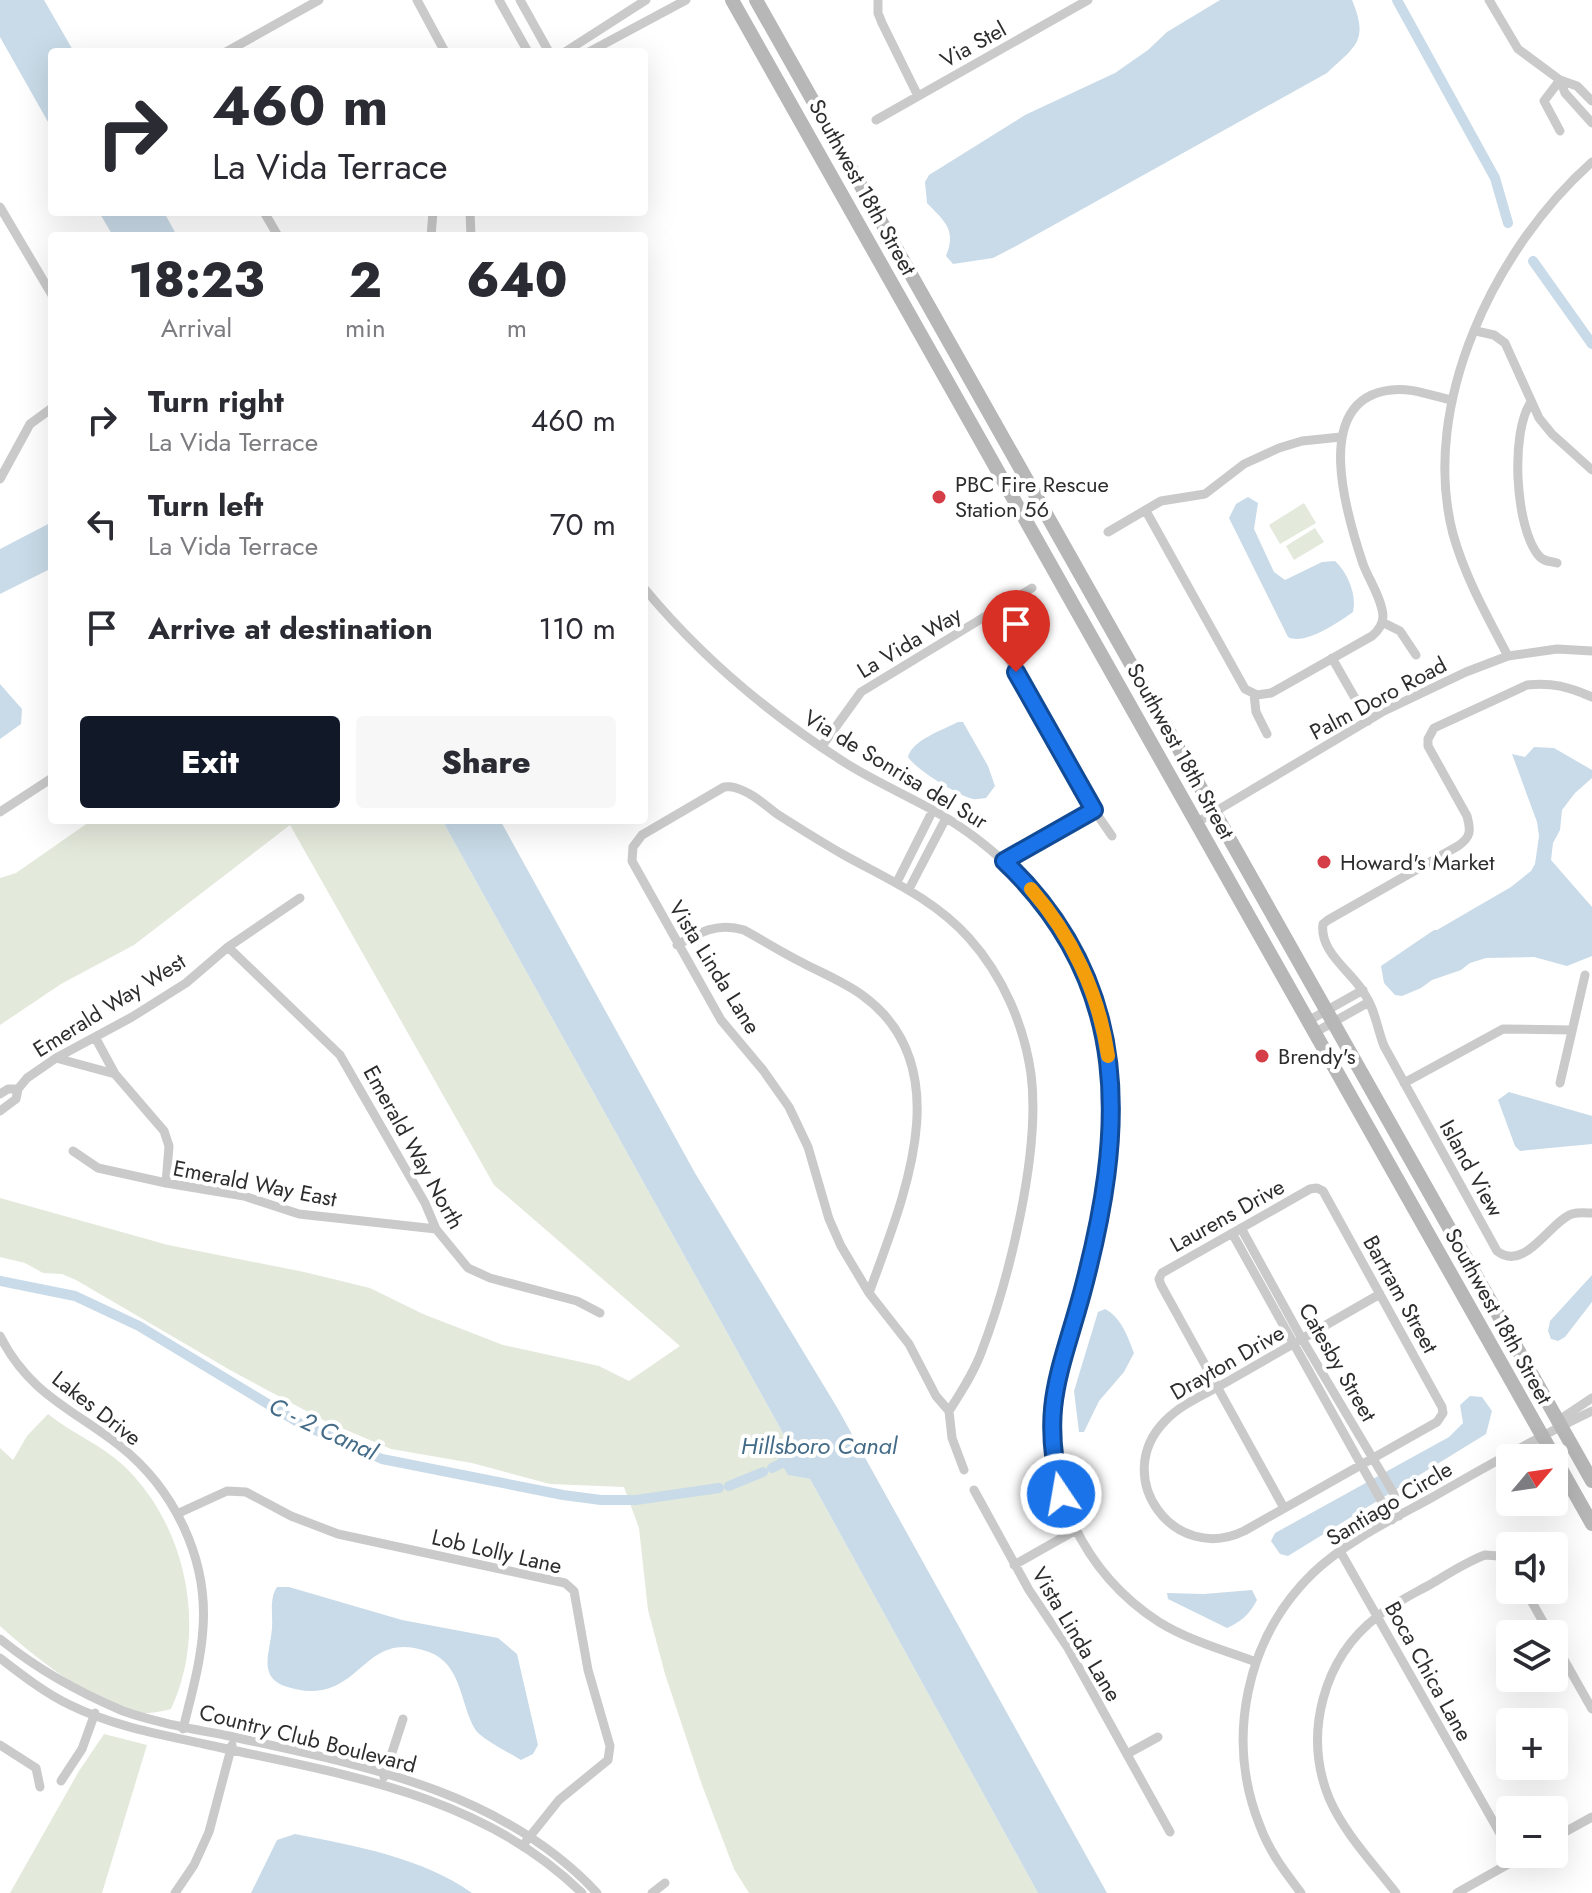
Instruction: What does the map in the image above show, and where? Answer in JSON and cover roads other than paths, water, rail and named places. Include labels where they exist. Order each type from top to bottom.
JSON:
[{"type":"main road","name":"Southwest 18th Street","points":[[732,0],[1592,1524]]},
{"type":"main road","name":"Southwest 18th Street","points":[[756,0],[1592,1481]]},
{"type":"street","points":[[233,48],[319,0]]},
{"type":"street","points":[[417,0],[443,48]]},
{"type":"street","points":[[499,0],[526,48]]},
{"type":"street","points":[[520,0],[547,48]]},
{"type":"street","points":[[571,48],[646,0]]},
{"type":"street","points":[[596,48],[686,0]]},
{"type":"street","points":[[878,0],[882,23],[918,96]]},
{"type":"street","name":"Via Stel","points":[[876,120],[1088,0]]},
{"type":"street","points":[[1492,1],[1518,49],[1560,80],[1577,86],[1592,101]]},
{"type":"street","points":[[1560,80],[1565,93],[1592,123]]},
{"type":"street","points":[[1560,80],[1544,101],[1560,131]]},
{"type":"street","points":[[1508,656],[1467,577],[1452,531],[1444,455],[1451,400],[1464,358],[1503,273],[1556,197],[1592,162]]},
{"type":"street","points":[[0,207],[48,288]]},
{"type":"street","points":[[1476,331],[1494,335],[1509,348],[1531,402],[1552,434],[1592,470]]},
{"type":"street","points":[[1146,511],[1245,689],[1254,694],[1271,693],[1372,636],[1382,622],[1382,612],[1367,574],[1343,482],[1341,437],[1353,411],[1369,397],[1382,391],[1403,390],[1451,400]]},
{"type":"street","points":[[1531,402],[1524,412],[1520,429],[1519,487],[1527,528],[1538,555],[1557,563]]},
{"type":"street","points":[[0,479],[30,424],[48,411]]},
{"type":"street","points":[[1108,532],[1168,499],[1205,494],[1244,464],[1279,448],[1302,441],[1341,437]]},
{"type":"street","name":"La Vida Way","points":[[822,746],[861,692],[1032,588]]},
{"type":"street","name":"Via de Sonrisa del Sur","points":[[648,592],[693,642],[787,724],[883,784],[946,818],[1004,861],[1051,914],[1076,955],[1102,1025],[1111,1072],[1112,1126],[1101,1208],[1081,1297],[1059,1367],[1051,1418],[1055,1469],[1061,1494],[1076,1530],[1106,1576],[1137,1606],[1157,1621],[1195,1640],[1256,1662]]},
{"type":"street","points":[[985,617],[1094,810],[1112,836]]},
{"type":"street","points":[[1382,622],[1400,631],[1416,655]]},
{"type":"street","name":"Palm Doro Road","points":[[1196,823],[1368,721],[1466,672],[1508,656],[1557,649],[1592,651]]},
{"type":"street","points":[[1332,658],[1368,721]]},
{"type":"street","name":"Island View","points":[[1592,697],[1568,686],[1527,685],[1434,728],[1428,746],[1467,816],[1471,829],[1469,836],[1458,846],[1323,924],[1322,931],[1338,962],[1363,990],[1384,1046],[1497,1251],[1510,1258],[1524,1253],[1572,1214],[1592,1213]]},
{"type":"street","points":[[1254,694],[1256,712],[1267,734]]},
{"type":"street","points":[[0,812],[48,781]]},
{"type":"street","name":"Vista Linda Lane","points":[[949,1411],[981,1354],[1010,1261],[1029,1152],[1033,1102],[1031,1075],[1019,1023],[987,960],[951,920],[909,889],[819,840],[739,788],[724,787],[642,835],[631,854],[634,868],[721,1020],[789,1107],[808,1147],[835,1233],[853,1270],[909,1344],[936,1396],[949,1411],[952,1438],[964,1470]]},
{"type":"street","points":[[897,882],[933,810]]},
{"type":"street","points":[[1004,861],[1094,810]]},
{"type":"street","points":[[909,889],[946,818]]},
{"type":"street","name":"Emerald Way West","points":[[0,1111],[16,1099],[18,1089],[27,1078],[186,983],[228,947],[300,898]]},
{"type":"street","points":[[677,945],[711,928],[744,930],[862,996],[898,1034],[913,1068],[917,1121],[904,1191],[869,1293]]},
{"type":"street","name":"Emerald Way North","points":[[228,947],[340,1055],[425,1203],[436,1229],[468,1268],[490,1278],[577,1301],[600,1313]]},
{"type":"street","points":[[1560,1083],[1585,975]]},
{"type":"street","points":[[1311,1027],[1363,990]]},
{"type":"street","points":[[1330,1016],[1369,1002]]},
{"type":"street","points":[[1404,1083],[1503,1029],[1572,1030]]},
{"type":"street","points":[[95,1037],[115,1074],[164,1131],[169,1146],[166,1183]]},
{"type":"street","points":[[56,1058],[115,1074]]},
{"type":"street","name":"Emerald Way West","points":[[0,1094],[8,1089],[18,1089]]},
{"type":"street","name":"Emerald Way East","points":[[73,1151],[98,1168],[244,1196],[299,1214],[436,1229]]},
{"type":"street","name":"Laurens Drive","points":[[1217,1388],[1159,1279],[1162,1273],[1317,1188]]},
{"type":"street","name":"Bartram Street","points":[[1317,1188],[1323,1191],[1442,1407],[1443,1413],[1437,1422]]},
{"type":"street","name":"Catesby Street","points":[[1241,1228],[1361,1464],[1395,1518]]},
{"type":"street","name":"Catesby Street","points":[[1232,1233],[1373,1457],[1394,1494],[1395,1518]]},
{"type":"street","name":"Drayton Drive","points":[[1380,1294],[1176,1412],[1153,1435],[1143,1466],[1153,1504],[1175,1527],[1193,1536],[1208,1539],[1237,1534],[1437,1422]]},
{"type":"street","name":"Lakes Drive","points":[[0,1336],[30,1378],[56,1403],[119,1446],[150,1474],[179,1513],[202,1580],[203,1627],[195,1682],[181,1739]]},
{"type":"street","points":[[1217,1388],[1284,1508]]},
{"type":"street","points":[[1559,1423],[1592,1398]]},
{"type":"street","points":[[1559,1423],[1592,1411]]},
{"type":"street","name":"Santiago Circle","points":[[1301,1893],[1285,1872],[1260,1827],[1246,1778],[1243,1718],[1264,1641],[1286,1604],[1314,1572],[1340,1551],[1542,1436],[1559,1423]]},
{"type":"street","name":"Vista Linda Lane","points":[[974,1490],[1038,1606],[1068,1648],[1170,1832]]},
{"type":"street","name":"Lob Lolly Lane","points":[[179,1513],[227,1491],[246,1492],[291,1516],[338,1534],[565,1583],[574,1591],[588,1670],[610,1746],[608,1760],[559,1800],[523,1845]]},
{"type":"street","points":[[1014,1565],[1076,1530]]},
{"type":"street","name":"Boca Chica Lane","points":[[1340,1551],[1496,1827]]},
{"type":"street","points":[[1396,1893],[1341,1821],[1329,1796],[1318,1755],[1319,1720],[1329,1682],[1349,1645],[1377,1616],[1479,1557],[1496,1556]]},
{"type":"street","name":"Country Club Boulevard","points":[[0,1639],[48,1675],[134,1715],[385,1773],[452,1795],[486,1810],[531,1837],[572,1868],[597,1893]]},
{"type":"street","name":"Country Club Boulevard","points":[[0,1658],[48,1693],[120,1725],[437,1801],[489,1824],[523,1845],[582,1893]]},
{"type":"street","points":[[1568,1667],[1592,1709]]},
{"type":"street","points":[[61,1781],[82,1749],[99,1701]]},
{"type":"street","points":[[382,1786],[403,1719]]},
{"type":"street","points":[[175,1893],[194,1865],[209,1832],[234,1737]]},
{"type":"street","points":[[1127,1754],[1158,1737]]},
{"type":"street","points":[[0,1745],[36,1768],[40,1787]]},
{"type":"street","points":[[1568,1830],[1592,1817]]},
{"type":"street","points":[[1457,1893],[1496,1866]]},
{"type":"street","points":[[652,1893],[665,1883]]},
{"type":"water","points":[[0,0],[44,0],[72,48],[48,48],[48,122],[0,37]]},
{"type":"water","points":[[1220,0],[1352,0],[1359,25],[1357,42],[1327,73],[1016,246],[993,258],[953,264],[946,256],[950,239],[947,226],[927,203],[925,182],[929,175],[1025,115],[1115,73],[1167,32]]},
{"type":"water","points":[[101,216],[166,216],[175,232],[111,232]]},
{"type":"water","points":[[1248,497],[1258,503],[1254,529],[1274,572],[1285,580],[1322,562],[1335,561],[1350,585],[1354,599],[1353,612],[1312,636],[1288,637],[1229,518],[1236,504]]},
{"type":"water","points":[[48,524],[48,570],[0,594],[0,549]]},
{"type":"water","points":[[0,684],[22,709],[21,724],[0,739]]},
{"type":"water","points":[[963,722],[988,766],[995,786],[986,798],[974,799],[958,793],[928,775],[908,757],[915,745]]},
{"type":"water","points":[[1534,747],[1554,748],[1592,770],[1592,778],[1562,810],[1551,860],[1592,907],[1592,956],[1567,966],[1534,957],[1486,958],[1402,996],[1395,995],[1384,983],[1381,966],[1434,930],[1511,887],[1535,864],[1539,836],[1537,822],[1512,754],[1525,757]]},
{"type":"water","name":"Hillsboro Canal","points":[[444,824],[502,824],[695,1173],[838,1409],[1107,1893],[1038,1893],[810,1479],[788,1475],[777,1457],[784,1435]]},
{"type":"water","points":[[1509,1092],[1592,1116],[1592,1144],[1520,1151],[1515,1146],[1498,1100]]},
{"type":"water","points":[[1592,1275],[1592,1302],[1565,1337],[1558,1341],[1551,1339],[1548,1331],[1550,1321]]},
{"type":"water","points":[[1105,1309],[1120,1322],[1134,1353],[1124,1372],[1099,1401],[1084,1432],[1079,1432],[1074,1391],[1098,1312]]},
{"type":"water","points":[[1470,1396],[1482,1397],[1492,1411],[1486,1434],[1288,1556],[1280,1554],[1271,1541],[1275,1533],[1449,1437],[1463,1423],[1460,1405]]},
{"type":"water","points":[[277,1587],[289,1587],[402,1620],[498,1638],[517,1654],[538,1745],[533,1754],[521,1760],[478,1733],[454,1675],[440,1658],[429,1652],[408,1647],[391,1649],[378,1654],[342,1682],[327,1689],[307,1691],[280,1684],[273,1679],[268,1665],[272,1602]]},
{"type":"water","points":[[1252,1590],[1257,1600],[1254,1605],[1245,1617],[1227,1628],[1168,1599],[1167,1593],[1204,1594]]},
{"type":"water","points":[[295,1834],[364,1848],[409,1862],[431,1870],[472,1893],[251,1893],[277,1840]]},
{"type":"waterway","points":[[1397,0],[1495,178],[1508,223]]},
{"type":"waterway","points":[[1533,261],[1592,344]]},
{"type":"waterway","name":"C - 2 Canal","points":[[0,1281],[75,1296],[139,1326],[301,1424],[382,1459],[601,1500],[636,1500],[719,1488]]},
{"type":"waterway","points":[[772,1468],[790,1459]]},
{"type":"waterway","name":"C - 2 Canal","points":[[729,1486],[763,1472]]},
{"type":"place","name":"PBC Fire Rescue Station 56","points":[[939,497]]},
{"type":"place","name":"Howard's Market","points":[[1324,862]]},
{"type":"place","name":"Brendy's","points":[[1262,1056]]}]
